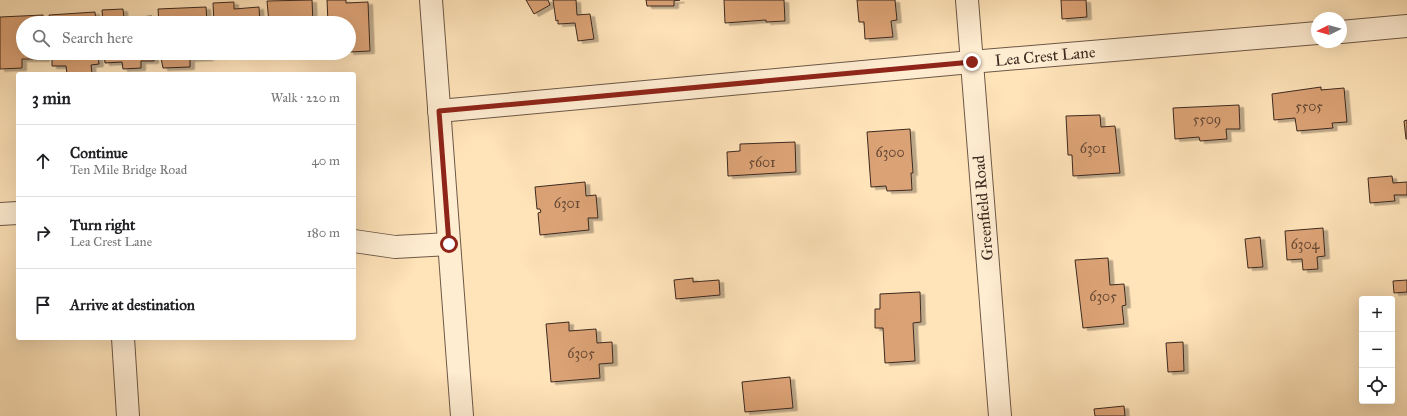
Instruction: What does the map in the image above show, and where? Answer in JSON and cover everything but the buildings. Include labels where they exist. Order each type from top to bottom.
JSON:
[{"type":"street","points":[[431,0],[462,416]]},
{"type":"street","name":"Greenfield Road","points":[[967,0],[1000,416]]},
{"type":"street","points":[[1347,31],[1407,26]]},
{"type":"street","name":"Lea Crest Lane","points":[[439,111],[972,62],[1311,34]]},
{"type":"street","points":[[0,214],[16,212]]},
{"type":"street","points":[[356,241],[395,247],[449,244]]},
{"type":"street","points":[[123,340],[128,416]]},
{"type":"route","points":[[449,244],[439,111],[972,62]]}]
